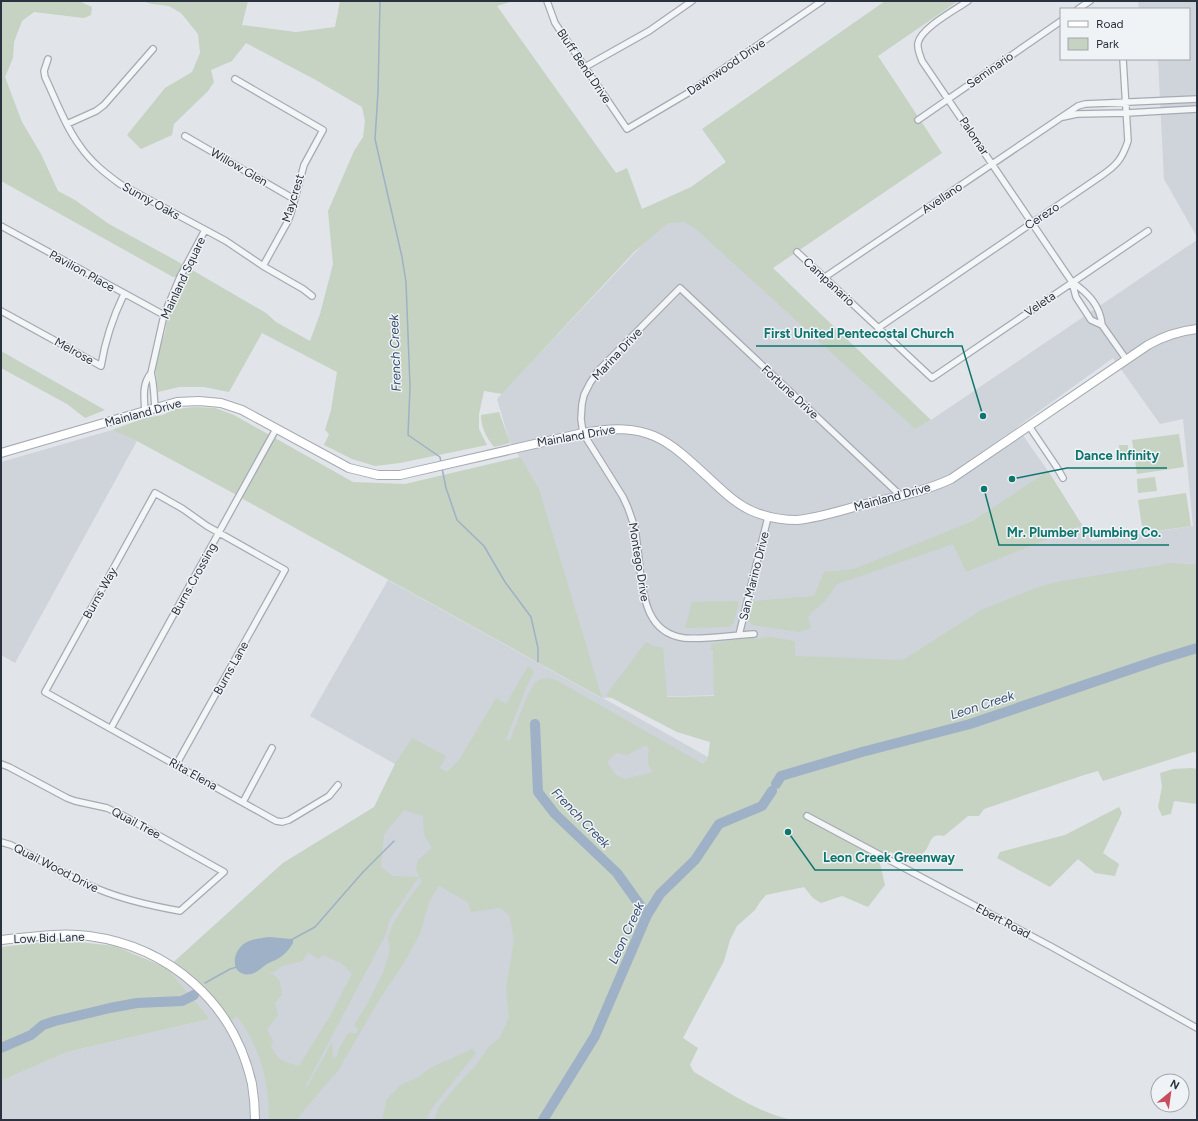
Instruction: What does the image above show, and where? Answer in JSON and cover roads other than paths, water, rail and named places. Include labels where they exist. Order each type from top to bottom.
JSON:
[{"type":"main road","name":"Mainland Drive","points":[[1,453],[155,408],[188,401],[210,401],[242,410],[337,462],[357,471],[378,475],[400,475],[583,433],[604,429],[625,429],[635,430],[655,436],[669,444],[682,453],[735,502],[753,512],[768,517],[806,519],[926,488],[951,479],[1126,359],[1161,338],[1177,332],[1197,329]]},
{"type":"main road","name":"Low Bid Lane","points":[[1,940],[68,935],[107,939],[145,951],[179,971],[208,998],[221,1013],[230,1029],[244,1059],[252,1084],[256,1120]]},
{"type":"street","name":"Bluff Bend Drive","points":[[547,1],[555,23],[627,129]]},
{"type":"street","points":[[585,67],[649,30],[692,1]]},
{"type":"street","name":"Dawnwood Drive","points":[[627,129],[688,94],[822,1]]},
{"type":"street","name":"Palomar","points":[[968,1],[926,30],[918,43],[918,52],[922,61],[1072,282],[1076,297],[1092,320],[1102,325],[1126,359]]},
{"type":"street","points":[[1079,8],[1088,2]]},
{"type":"street","name":"Seminario","points":[[918,120],[1060,22]]},
{"type":"street","points":[[67,124],[104,105],[153,49]]},
{"type":"street","name":"Sunny Oaks","points":[[48,60],[44,71],[45,77],[67,124],[79,145],[94,163],[106,174],[120,184],[234,246],[312,296]]},
{"type":"street","name":"Cerezo","points":[[878,328],[1101,176],[1118,162],[1124,154],[1128,140],[1125,103],[1125,70],[1123,60]]},
{"type":"street","name":"Maycrest","points":[[235,79],[323,130],[304,164],[288,222],[263,266]]},
{"type":"street","name":"Avellano","points":[[825,277],[1078,106],[1085,104],[1197,99]]},
{"type":"street","points":[[1176,100],[1176,110]]},
{"type":"street","points":[[1150,101],[1150,112]]},
{"type":"street","name":"Avellano","points":[[1059,118],[1077,114],[1126,114],[1197,108]]},
{"type":"street","name":"Willow Glen","points":[[185,136],[294,199]]},
{"type":"street","name":"Pavilion Place","points":[[1,226],[164,315]]},
{"type":"street","name":"Mainland Square","points":[[145,411],[143,393],[147,378],[151,373],[164,315],[180,277],[205,230]]},
{"type":"street","name":"Veleta","points":[[932,378],[1148,230]]},
{"type":"street","name":"Campanario","points":[[797,252],[932,378]]},
{"type":"street","name":"Palomar","points":[[1072,282],[1085,291],[1101,313],[1102,325]]},
{"type":"street","name":"Marina Drive","points":[[583,433],[581,419],[582,404],[584,395],[594,376],[680,288]]},
{"type":"street","name":"Fortune Drive","points":[[680,288],[900,495]]},
{"type":"street","name":"Melrose","points":[[1,311],[101,366],[106,342],[116,311],[124,294]]},
{"type":"street","points":[[1081,304],[1090,298]]},
{"type":"street","name":"Mainland Square","points":[[151,373],[154,384],[153,394],[155,408]]},
{"type":"street","points":[[1029,426],[1056,466],[1062,478]]},
{"type":"street","name":"Burns Crossing","points":[[111,728],[276,429]]},
{"type":"street","name":"Montego Drive","points":[[583,433],[621,494],[630,513],[635,528],[644,600],[653,620],[660,627],[674,635],[685,638],[739,635]]},
{"type":"street","name":"Burns Way","points":[[45,692],[155,494],[183,509],[219,533]]},
{"type":"street","name":"San Marino Drive","points":[[739,635],[768,517]]},
{"type":"street","name":"Burns Lane","points":[[176,765],[285,570],[219,533]]},
{"type":"street","points":[[739,635],[754,634]]},
{"type":"street","name":"Rita Elena","points":[[45,692],[276,821],[285,822],[290,820],[329,796],[338,785]]},
{"type":"street","points":[[243,802],[272,748]]},
{"type":"street","name":"Quail Tree","points":[[1,764],[67,798],[107,808],[122,815],[224,872],[180,911]]},
{"type":"street","name":"Ebert Road","points":[[807,816],[1052,947],[1197,1028]]},
{"type":"street","name":"Quail Wood Drive","points":[[1,842],[18,848],[68,876],[98,890],[137,903],[180,911]]},
{"type":"water","points":[[269,937],[291,939],[293,940],[293,943],[282,956],[251,974],[244,974],[236,969],[235,958],[240,947],[245,943]]},
{"type":"waterway","name":"French Creek","points":[[380,1],[378,92],[375,139],[402,257],[406,282],[410,387],[408,435],[440,457],[441,463]]},
{"type":"waterway","name":"French Creek","points":[[442,468],[446,488],[457,520],[484,546],[505,582],[531,617],[538,648],[538,662]]},
{"type":"waterway","name":"Leon Creek","points":[[776,784],[781,776],[862,752],[970,724],[1197,648]]},
{"type":"waterway","name":"French Creek","points":[[535,724],[538,792],[555,814],[617,873],[647,915]]},
{"type":"waterway","name":"Leon Creek","points":[[543,1120],[595,1036],[647,915],[660,894],[695,860],[719,824],[762,806],[772,791]]},
{"type":"waterway","points":[[291,940],[315,927],[363,872],[394,841]]},
{"type":"waterway","points":[[205,983],[230,969],[237,967]]},
{"type":"waterway","points":[[1,1048],[31,1035],[43,1025],[55,1021],[137,1003],[182,1001],[194,995]]},
{"type":"place","name":"First United Pentecostal Church","points":[[983,416]]},
{"type":"place","name":"Dance Infinity","points":[[1012,479]]},
{"type":"place","name":"Mr. Plumber Plumbing Co.","points":[[984,489]]},
{"type":"place","name":"Leon Creek Greenway","points":[[788,832]]}]
